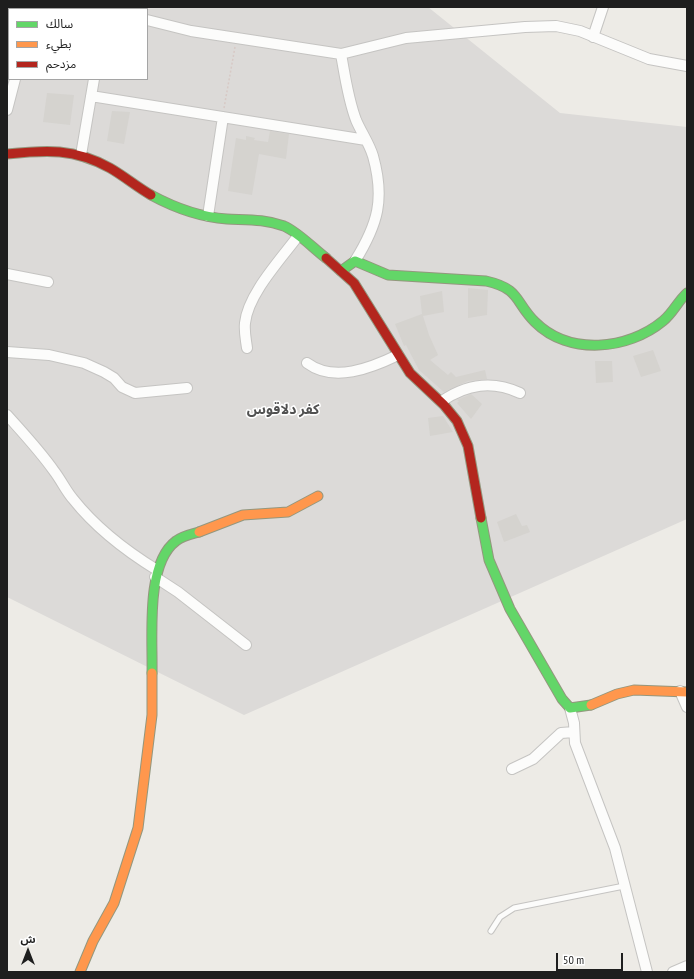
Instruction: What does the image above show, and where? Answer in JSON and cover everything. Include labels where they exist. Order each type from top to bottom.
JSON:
[{"type":"main road","points":[[7,154],[42,150],[60,150],[81,155],[110,168],[163,202],[208,216],[226,219],[265,220],[286,227],[298,236],[341,271],[363,295],[398,355],[420,384],[442,401],[457,418],[463,428],[468,446],[489,560],[510,609],[562,699],[570,708],[591,706],[617,694],[627,692],[654,690],[683,692]]},
{"type":"main road","points":[[341,271],[356,261],[388,275],[471,280],[502,284],[514,290],[527,313],[543,330],[563,341],[576,345],[608,345],[636,336],[664,320],[687,293]]},
{"type":"main road","points":[[80,972],[93,941],[114,903],[138,828],[152,716],[152,591],[156,574],[170,547],[177,540],[243,515],[288,512],[318,496]]},
{"type":"street","points":[[592,37],[603,7]]},
{"type":"street","points":[[148,20],[191,31],[341,54],[399,39],[541,26],[570,28],[649,59],[687,66]]},
{"type":"street","points":[[341,54],[348,91],[356,120],[373,157],[379,197],[378,210],[372,233],[356,261]]},
{"type":"street","points":[[7,110],[15,80]]},
{"type":"street","points":[[81,155],[94,80]]},
{"type":"street","points":[[91,96],[366,140]]},
{"type":"street","points":[[208,216],[223,117]]},
{"type":"street","points":[[247,348],[245,322],[251,305],[267,277],[298,236]]},
{"type":"street","points":[[7,274],[48,282]]},
{"type":"street","points":[[7,352],[49,355],[84,363],[104,372],[114,378],[122,387],[135,393],[187,388]]},
{"type":"street","points":[[307,363],[313,368],[323,370],[356,371],[378,365],[398,355]]},
{"type":"street","points":[[442,401],[457,391],[476,386],[505,387],[520,393]]},
{"type":"street","points":[[7,415],[32,442],[72,499],[88,517],[131,554],[246,645]]},
{"type":"street","points":[[683,692],[687,707]]},
{"type":"street","points":[[570,708],[574,723],[575,743],[615,848],[647,972]]},
{"type":"street","points":[[512,769],[533,759],[561,733],[574,732]]},
{"type":"street","points":[[673,972],[687,966]]},
{"type":"lane","points":[[491,932],[500,917],[514,908],[624,886]]},
{"type":"path","points":[[223,117],[237,39]]},
{"type":"shaded area","points":[[7,7],[428,7],[560,113],[687,127],[687,519],[244,715],[7,597]]},
{"type":"building","points":[[47,93],[74,95],[70,125],[43,122]]},
{"type":"building","points":[[112,111],[130,112],[124,144],[107,141]]},
{"type":"building","points":[[270,131],[289,134],[286,159],[259,154],[252,195],[228,191],[236,138],[246,140],[246,136],[255,138],[254,140],[268,142]]},
{"type":"building","points":[[468,288],[488,290],[487,315],[468,318]]},
{"type":"building","points":[[442,291],[444,312],[423,316],[429,335],[438,355],[430,360],[448,375],[451,372],[456,377],[485,370],[487,379],[468,381],[444,392],[419,370],[406,345],[404,346],[395,324],[422,314],[420,296]]},
{"type":"building","points":[[653,350],[661,371],[641,377],[633,356]]},
{"type":"building","points":[[595,361],[612,361],[613,382],[596,383]]},
{"type":"building","points":[[471,394],[482,404],[471,419],[457,403],[459,401],[457,400]]},
{"type":"building","points":[[443,416],[453,432],[430,436],[428,418]]},
{"type":"building","points":[[516,514],[522,526],[527,525],[530,532],[504,542],[497,522]]},
{"type":"traffic: fast","points":[[151,195],[178,208],[197,214],[217,218],[263,221],[284,226],[300,236],[326,258]]},
{"type":"traffic: fast","points":[[341,271],[355,261],[388,275],[486,281],[497,284],[511,292],[528,315],[549,333],[564,340],[581,344],[599,345],[616,343],[649,331],[667,318],[687,293]]},
{"type":"traffic: fast","points":[[481,518],[489,560],[510,609],[562,699],[570,708],[591,705]]},
{"type":"traffic: fast","points":[[152,673],[153,602],[159,566],[166,552],[178,539],[199,532]]},
{"type":"traffic: slow","points":[[199,532],[243,515],[288,512],[318,496]]},
{"type":"traffic: slow","points":[[80,972],[93,941],[114,903],[138,828],[152,715],[152,673]]},
{"type":"traffic: slow","points":[[591,705],[617,694],[634,690],[687,692]]},
{"type":"traffic: jam","points":[[7,154],[47,151],[84,157],[97,161],[110,168],[151,195]]},
{"type":"traffic: jam","points":[[326,258],[354,283],[410,373],[444,405],[457,421],[468,446],[481,518]]},
{"type":"district","name":"كفر دلاقوس","points":[[283,410]]}]
